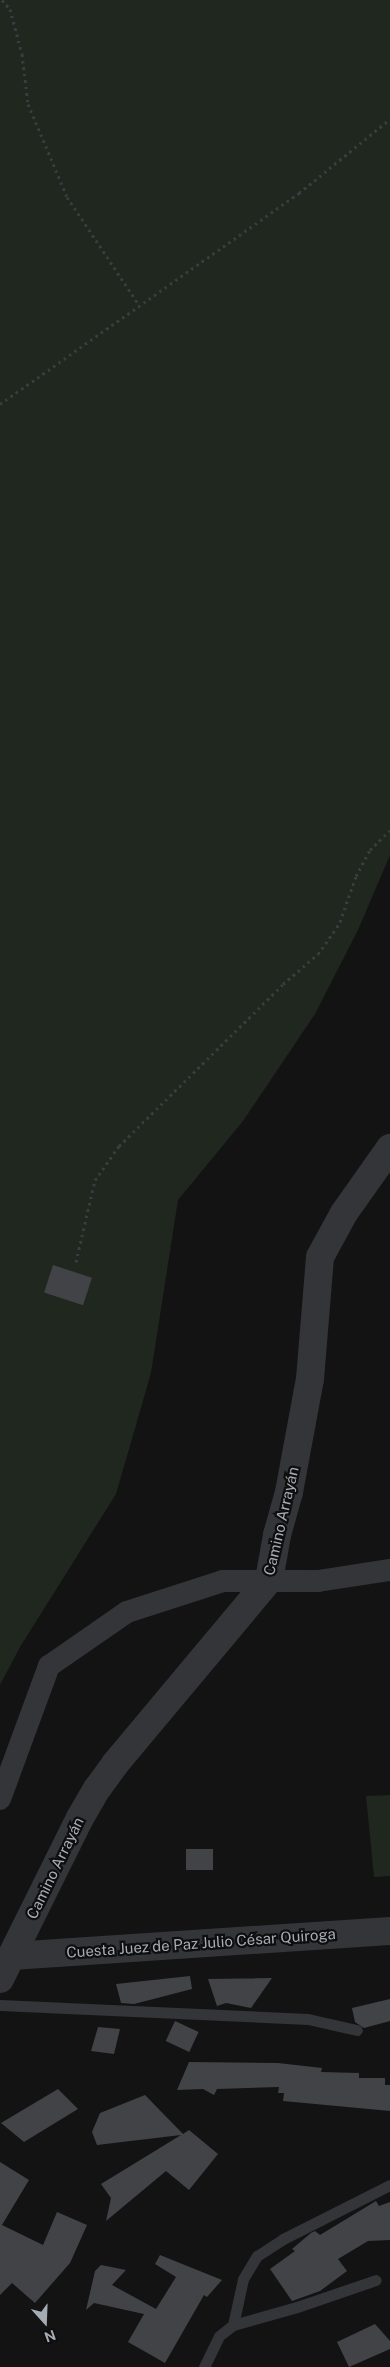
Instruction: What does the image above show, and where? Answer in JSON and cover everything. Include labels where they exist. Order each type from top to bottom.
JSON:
[{"type":"street","name":"Camino Arrayán","points":[[6,1968],[80,1818],[97,1789],[115,1764],[269,1580],[277,1535],[290,1492],[310,1380],[320,1257],[344,1213],[390,1148]]},
{"type":"street","points":[[0,1799],[49,1666],[127,1612],[223,1581],[318,1581],[390,1570]]},
{"type":"street","name":"Cuesta Juez de Paz Julio César Quiroga","points":[[6,1968],[390,1931]]},
{"type":"lane","points":[[0,2005],[308,2019],[357,2030]]},
{"type":"lane","points":[[233,2325],[243,2279],[257,2256],[283,2239],[390,2185]]},
{"type":"lane","points":[[204,2367],[219,2336],[233,2325],[297,2307],[376,2280]]},
{"type":"path","points":[[2,0],[10,9],[22,54],[28,104],[67,197],[139,305]]},
{"type":"path","points":[[0,404],[299,193],[390,119]]},
{"type":"path","points":[[76,1262],[95,1180],[119,1146],[283,984],[318,954],[340,922],[356,876],[370,850],[390,830]]},
{"type":"shaded area","points":[[0,0],[390,0],[390,855],[358,930],[315,1014],[243,1121],[178,1200],[151,1373],[116,1494],[20,1647],[0,1685]]},
{"type":"shaded area","points":[[390,1795],[390,1876],[374,1877],[366,1796]]},
{"type":"building","points":[[53,1265],[92,1278],[83,1305],[44,1293]]},
{"type":"building","points":[[186,1849],[213,1849],[213,1870],[186,1870]]},
{"type":"building","points":[[190,1976],[192,1989],[134,2004],[121,2003],[116,1984]]},
{"type":"building","points":[[272,1978],[251,2008],[226,2003],[217,2006],[208,1979]]},
{"type":"building","points":[[390,1999],[390,2021],[364,2028],[355,2022],[352,2008]]},
{"type":"building","points":[[175,2021],[199,2032],[189,2052],[166,2041]]},
{"type":"building","points":[[98,2027],[120,2029],[114,2054],[91,2051]]},
{"type":"building","points":[[189,2062],[278,2063],[322,2068],[321,2072],[359,2073],[359,2078],[385,2078],[385,2085],[390,2085],[390,2111],[283,2101],[284,2093],[278,2093],[279,2087],[217,2089],[214,2095],[203,2089],[177,2090]]},
{"type":"building","points":[[58,2089],[78,2109],[24,2142],[1,2123]]},
{"type":"building","points":[[145,2095],[183,2134],[189,2130],[218,2154],[189,2190],[166,2171],[106,2221],[111,2198],[101,2184],[181,2135],[97,2145],[92,2132],[100,2113]]},
{"type":"building","points":[[0,2162],[29,2180],[2,2225],[43,2245],[57,2212],[87,2225],[70,2263],[35,2303],[12,2283],[0,2295]]},
{"type":"building","points":[[376,2201],[379,2206],[390,2202],[390,2240],[368,2241],[338,2259],[347,2271],[320,2291],[292,2301],[270,2269],[295,2251],[292,2249],[311,2233],[315,2231],[320,2235]]},
{"type":"building","points":[[160,2255],[222,2280],[207,2297],[204,2295],[165,2363],[128,2342],[144,2314],[94,2303],[86,2310],[95,2271],[101,2265],[126,2270],[112,2285],[156,2309],[176,2277],[155,2264]]},
{"type":"building","points":[[375,2324],[390,2341],[390,2349],[349,2367],[337,2342]]}]
